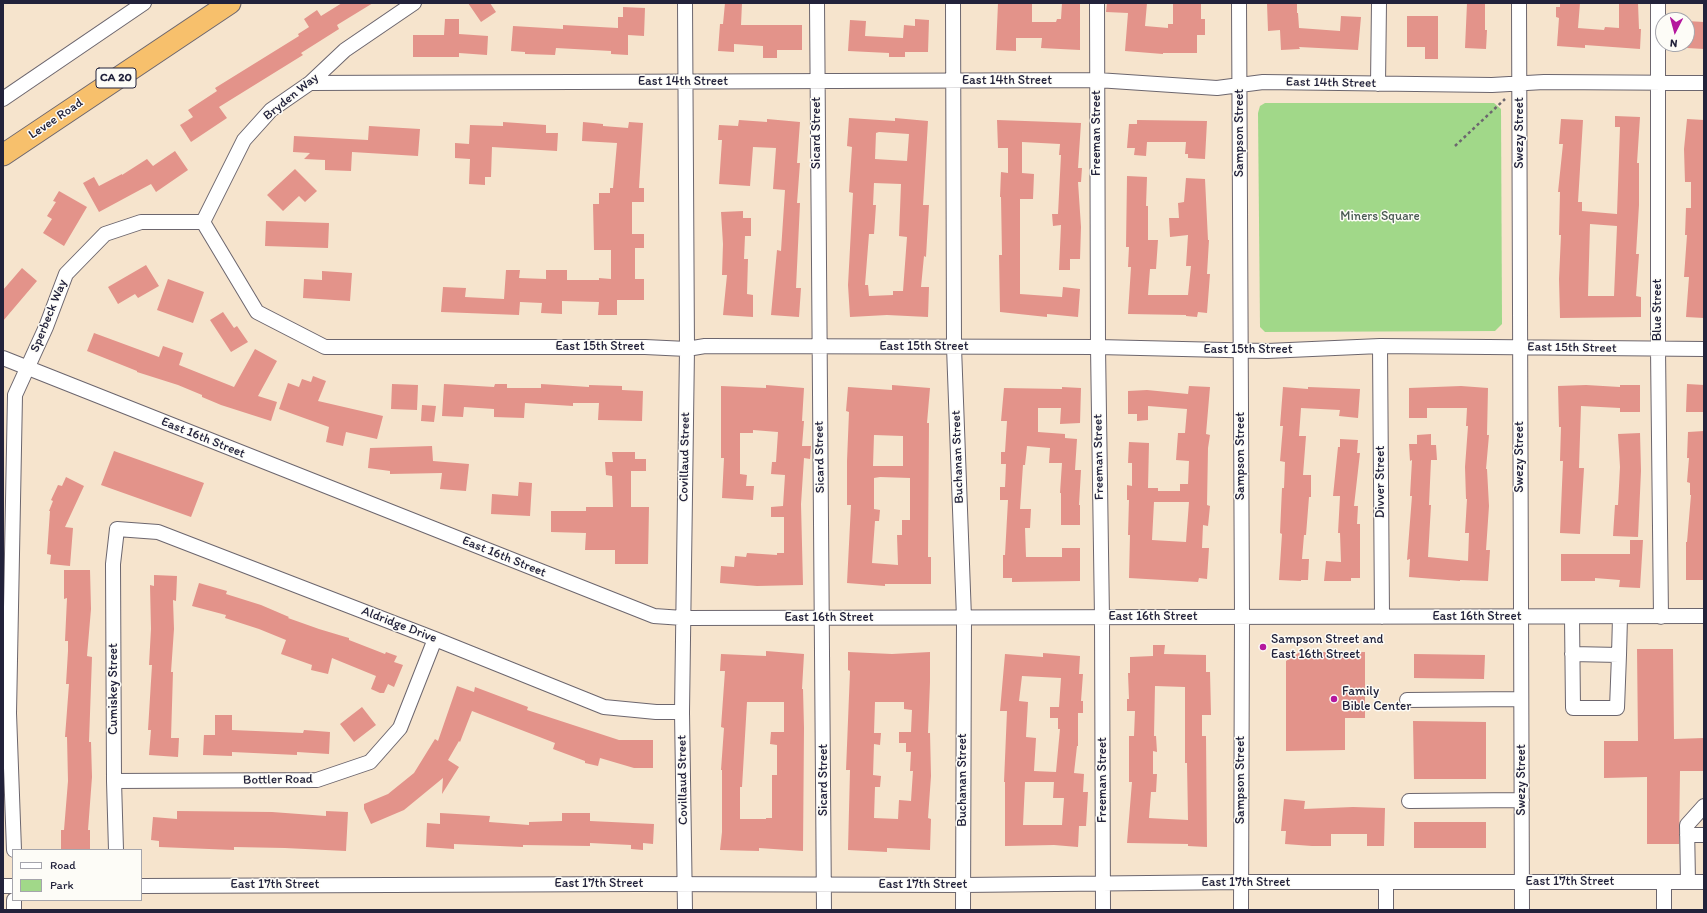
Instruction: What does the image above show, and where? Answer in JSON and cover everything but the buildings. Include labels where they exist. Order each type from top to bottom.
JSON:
[{"type":"highway","name":"Levee Road","points":[[3,155],[230,3]]},
{"type":"street","points":[[3,99],[144,3]]},
{"type":"street","name":"Bryden Way","points":[[203,222],[244,140],[271,110],[310,83],[345,50],[414,3]]},
{"type":"street","name":"Covillaud Street","points":[[685,3],[687,349],[682,618],[685,910]]},
{"type":"street","name":"Sicard Street","points":[[817,3],[819,347],[823,618],[824,910]]},
{"type":"street","name":"Buchanan Street","points":[[953,3],[954,347],[964,618],[963,910]]},
{"type":"street","name":"Freeman Street","points":[[1097,3],[1098,347],[1102,618],[1103,910]]},
{"type":"street","name":"Sampson Street","points":[[1239,3],[1242,617],[1241,910]]},
{"type":"street","points":[[1378,3],[1378,84]]},
{"type":"street","name":"Swezy Street","points":[[1519,3],[1522,910]]},
{"type":"street","name":"Blue Street","points":[[1658,3],[1660,83],[1658,350],[1661,617]]},
{"type":"street","name":"East 14th Street","points":[[310,83],[1097,80],[1217,88],[1263,82],[1378,84],[1704,82]]},
{"type":"street","name":"Sperbeck Way","points":[[14,849],[6,713],[15,395],[46,327],[66,274],[105,234],[141,222],[203,222]]},
{"type":"street","name":"East 15th Street","points":[[203,222],[257,312],[325,346],[645,347],[687,349],[705,346],[1098,347],[1267,351],[1380,346],[1658,350],[1704,349]]},
{"type":"street","name":"Divver Street","points":[[1380,346],[1382,617]]},
{"type":"street","name":"East 16th Street","points":[[3,358],[654,616],[682,618],[1704,616]]},
{"type":"street","name":"Aldridge Drive","points":[[117,529],[158,532],[435,639],[604,707],[656,712],[682,712]]},
{"type":"street","name":"Cumiskey Street","points":[[116,849],[114,781],[113,564],[117,529]]},
{"type":"street","points":[[1572,617],[1572,708],[1617,708],[1620,617]]},
{"type":"street","name":"Bottler Road","points":[[114,781],[317,780],[370,762],[400,728],[435,639]]},
{"type":"street","points":[[1572,654],[1619,655]]},
{"type":"street","points":[[1407,700],[1521,699]]},
{"type":"street","points":[[1409,801],[1522,800]]},
{"type":"street","points":[[1688,882],[1687,825],[1704,806]]},
{"type":"street","points":[[1687,835],[1704,834]]},
{"type":"street","points":[[1386,882],[1386,910]]},
{"type":"street","points":[[1664,882],[1664,910]]},
{"type":"street","name":"East 17th Street","points":[[142,886],[1704,882]]},
{"type":"path","points":[[1455,146],[1520,84]]},
{"type":"green space","name":"Miners Square","points":[[1265,103],[1494,103],[1501,109],[1502,324],[1495,331],[1265,332],[1260,327],[1258,113],[1260,106]]},
{"type":"place","name":"Sampson Street and East 16th Street","points":[[1263,647]]},
{"type":"place","name":"Family Bible Center","points":[[1334,699]]}]
